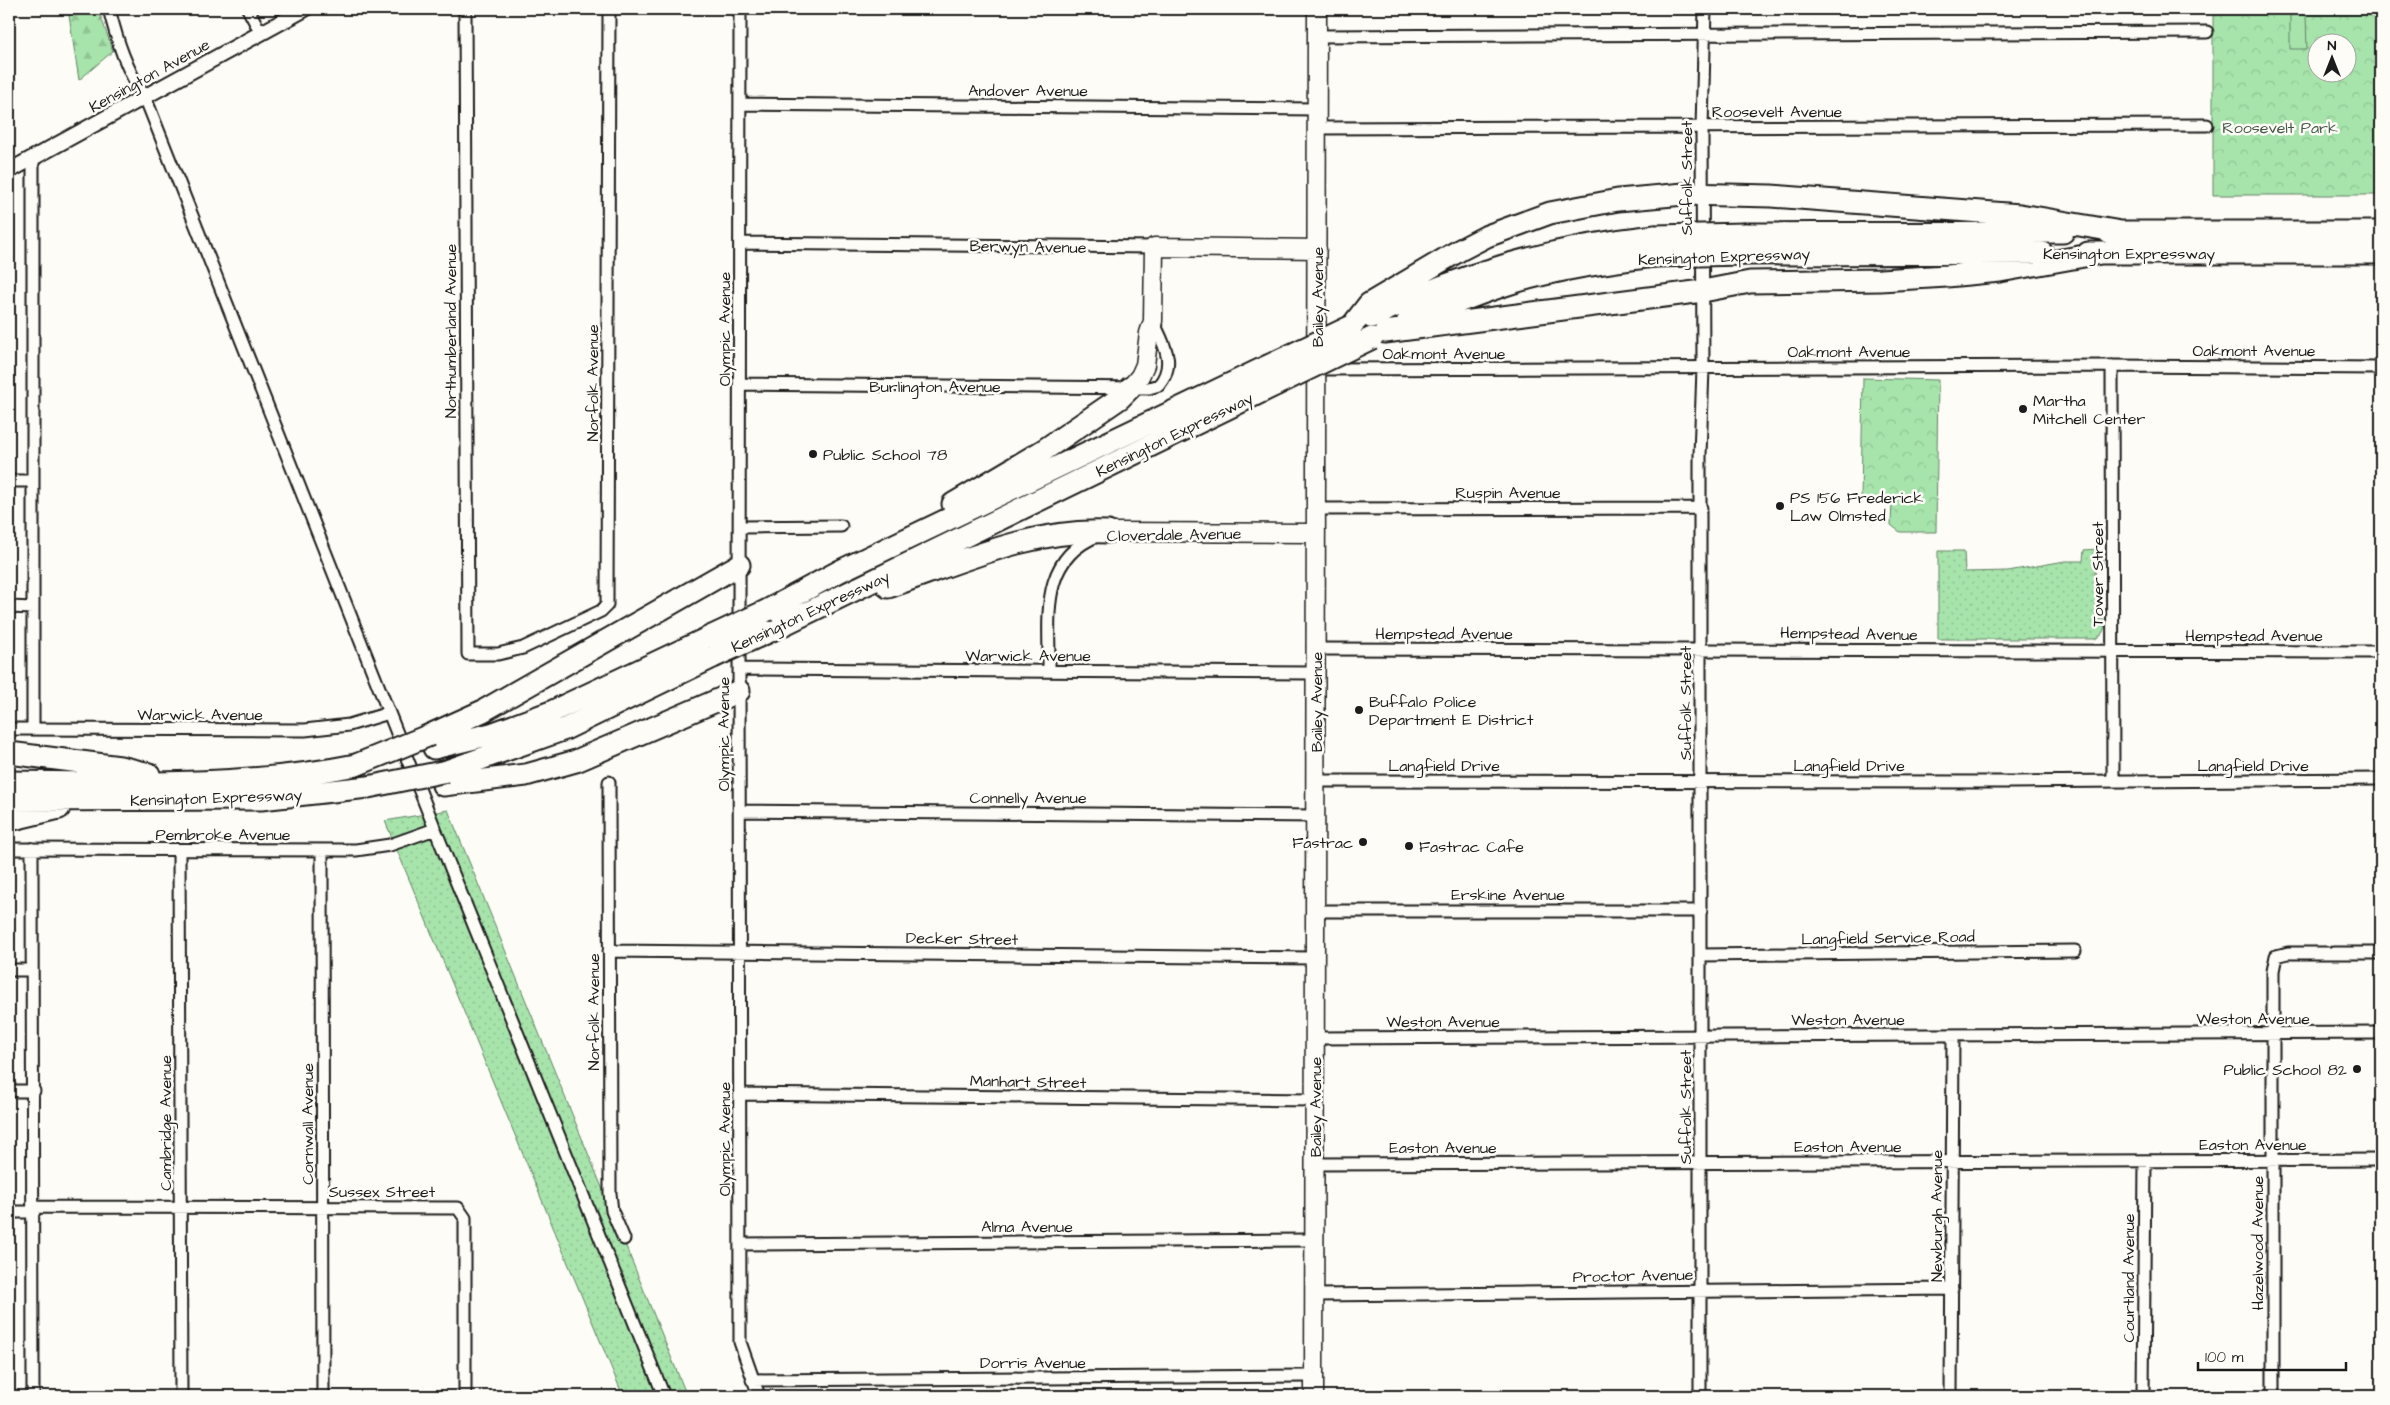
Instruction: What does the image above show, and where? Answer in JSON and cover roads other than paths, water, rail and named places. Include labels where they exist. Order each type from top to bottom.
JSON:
[{"type":"highway","points":[[1375,322],[1460,250],[1487,236],[1542,216],[1584,205],[1618,200],[1702,194],[1779,197],[2020,215],[2121,232]]},
{"type":"highway","name":"Kensington Expressway","points":[[9,782],[192,783],[262,780],[309,775],[356,765],[432,741],[491,734],[551,712],[712,647],[768,632],[807,614],[1375,322],[1430,290],[1512,262],[1601,242],[1655,246],[2121,232],[2381,232]]},
{"type":"highway","name":"Kensington Expressway","points":[[1745,244],[2101,253],[2381,252]]},
{"type":"highway","points":[[1375,322],[1703,291],[1750,282],[1880,280],[1947,276],[2000,270],[2101,253]]},
{"type":"highway","name":"Kensington Expressway","points":[[9,800],[261,799],[445,778],[565,729],[712,647],[768,610],[840,571],[1272,375],[1352,326],[1375,322]]},
{"type":"highway","points":[[840,571],[1044,450],[1120,398],[1130,388]]},
{"type":"highway","points":[[807,614],[1016,544],[1062,534],[1108,532]]},
{"type":"highway","points":[[432,741],[740,565]]},
{"type":"highway","points":[[445,778],[526,775],[576,761],[739,692]]},
{"type":"highway","points":[[9,753],[120,767],[192,783]]},
{"type":"highway","points":[[9,820],[91,800]]},
{"type":"main road","name":"Bailey Avenue","points":[[1314,1396],[1317,9]]},
{"type":"main road","name":"Berwyn Avenue","points":[[1154,248],[1317,249]]},
{"type":"main road","name":"Burlington Avenue","points":[[1130,388],[1140,376],[1145,365],[1149,333],[1154,321],[1154,248]]},
{"type":"main road","name":"Cloverdale Avenue","points":[[1108,532],[1316,533]]},
{"type":"street","points":[[109,9],[117,41],[127,66],[145,97],[435,830],[664,1396]]},
{"type":"street","points":[[248,9],[261,33]]},
{"type":"street","name":"Kensington Avenue","points":[[9,171],[306,9]]},
{"type":"street","name":"Northumberland Avenue","points":[[465,9],[468,654]]},
{"type":"street","name":"Norfolk Avenue","points":[[468,654],[498,654],[523,648],[601,611],[607,605],[609,9]]},
{"type":"street","name":"Olympic Avenue","points":[[740,9],[740,1348],[759,1396]]},
{"type":"street","name":"Suffolk Street","points":[[1700,1396],[1700,648],[1703,368],[1702,128],[1705,9]]},
{"type":"street","points":[[1316,36],[2207,32]]},
{"type":"street","name":"Andover Avenue","points":[[740,104],[1317,109]]},
{"type":"street","name":"Roosevelt Avenue","points":[[1317,128],[2207,125]]},
{"type":"street","points":[[33,158],[33,729]]},
{"type":"street","name":"Berwyn Avenue","points":[[740,243],[1154,248]]},
{"type":"street","name":"Burlington Avenue","points":[[740,384],[1149,388],[1159,385],[1168,369],[1169,359],[1154,321]]},
{"type":"street","name":"Oakmont Avenue","points":[[1317,369],[2112,366],[2381,368]]},
{"type":"street","name":"Tower Street","points":[[2112,366],[2113,781]]},
{"type":"street","points":[[9,482],[32,482]]},
{"type":"street","name":"Ruspin Avenue","points":[[1316,509],[1701,508]]},
{"type":"street","points":[[740,528],[841,526]]},
{"type":"street","name":"Cloverdale Avenue","points":[[1049,671],[1050,600],[1053,581],[1060,564],[1074,549],[1108,532]]},
{"type":"street","points":[[9,608],[33,608]]},
{"type":"street","name":"Hempstead Avenue","points":[[1316,649],[1700,648],[2381,652]]},
{"type":"street","name":"Warwick Avenue","points":[[739,669],[1316,673]]},
{"type":"street","name":"Warwick Avenue","points":[[9,729],[305,730],[350,725],[389,713]]},
{"type":"street","name":"Langfield Drive","points":[[1316,781],[2381,780]]},
{"type":"street","name":"Norfolk Avenue","points":[[609,782],[610,1193],[612,1211],[624,1239]]},
{"type":"street","name":"Connelly Avenue","points":[[740,811],[1316,816]]},
{"type":"street","name":"Pembroke Avenue","points":[[9,849],[356,850],[390,845],[435,830]]},
{"type":"street","points":[[32,849],[31,970],[34,1091],[33,1396]]},
{"type":"street","name":"Cambridge Avenue","points":[[179,850],[180,1396]]},
{"type":"street","name":"Cornwall Avenue","points":[[322,851],[323,1396]]},
{"type":"street","name":"Erskine Avenue","points":[[1316,911],[1701,911]]},
{"type":"street","name":"Decker Street","points":[[609,951],[1315,958]]},
{"type":"street","name":"Langfield Service Road","points":[[1701,954],[2075,951]]},
{"type":"street","name":"Hazelwood Avenue","points":[[2273,1396],[2273,972],[2276,956],[2288,953],[2381,952]]},
{"type":"street","points":[[9,970],[31,970]]},
{"type":"street","name":"Weston Avenue","points":[[1315,1038],[2381,1033]]},
{"type":"street","name":"Newburgh Avenue","points":[[1952,1396],[1953,1035]]},
{"type":"street","points":[[9,1091],[34,1091]]},
{"type":"street","name":"Manhart Street","points":[[740,1094],[1315,1100]]},
{"type":"street","name":"Easton Avenue","points":[[1315,1164],[2381,1160]]},
{"type":"street","name":"Courtland Avenue","points":[[2143,1396],[2145,1161]]},
{"type":"street","name":"Sussex Street","points":[[9,1212],[181,1207],[458,1208],[465,1218],[465,1396]]},
{"type":"street","name":"Alma Avenue","points":[[740,1244],[1315,1240]]},
{"type":"street","name":"Proctor Avenue","points":[[1315,1295],[1952,1289]]},
{"type":"street","name":"Dorris Avenue","points":[[752,1380],[1314,1376]]},
{"type":"place","name":"Martha Mitchell Center","points":[[2023,409]]},
{"type":"place","name":"Public School 78","points":[[813,454]]},
{"type":"place","name":"PS 156 Frederick Law Olmsted","points":[[1780,506]]},
{"type":"place","name":"Buffalo Police Department E District","points":[[1359,710]]},
{"type":"place","name":"Fastrac","points":[[1363,842]]},
{"type":"place","name":"Fastrac Cafe","points":[[1409,846]]},
{"type":"place","name":"Public School 82","points":[[2357,1069]]},
{"type":"park label","name":"Roosevelt Park","points":[[2280,127]]}]
